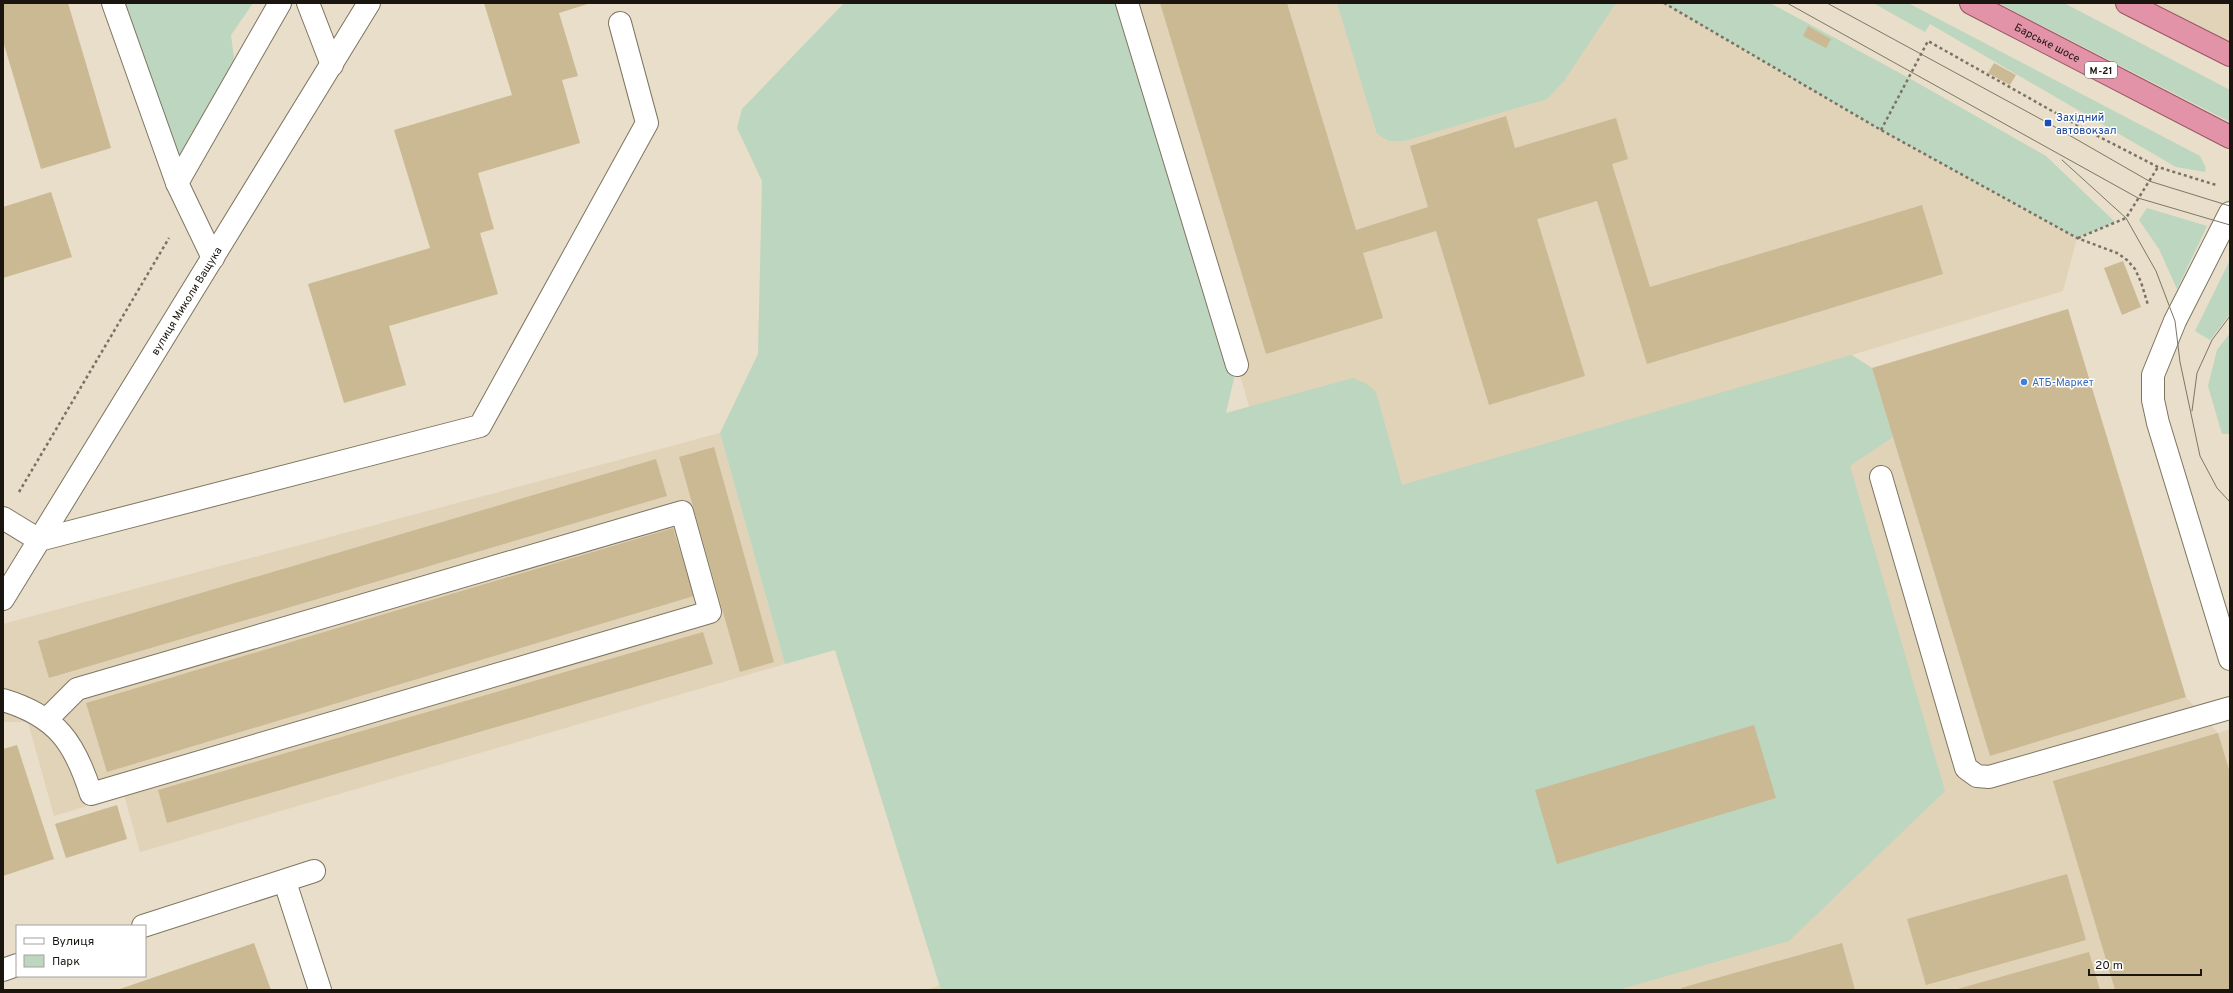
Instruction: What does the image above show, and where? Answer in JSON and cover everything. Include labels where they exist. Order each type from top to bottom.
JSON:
[{"type":"highway","name":"Барське шосе","points":[[1971,3],[2230,137]]},
{"type":"highway","points":[[2126,3],[2230,55]]},
{"type":"street","points":[[113,3],[177,183],[213,258]]},
{"type":"street","points":[[177,183],[280,3]]},
{"type":"street","points":[[308,3],[332,65]]},
{"type":"street","name":"вулиця Миколи Ващука","points":[[3,599],[369,3]]},
{"type":"street","points":[[1127,3],[1237,365]]},
{"type":"street","points":[[3,518],[39,540],[480,426],[647,123],[620,23]]},
{"type":"street","points":[[2230,213],[2175,321],[2153,375],[2152,390],[2155,410],[2230,659]]},
{"type":"street","points":[[1881,477],[1966,768],[1977,776],[1989,777],[2230,708]]},
{"type":"street","points":[[3,700],[18,705],[46,720],[66,737],[82,764],[91,794],[710,612],[682,512],[77,688],[46,720]]},
{"type":"street","points":[[146,925],[285,882],[314,871]]},
{"type":"street","points":[[285,882],[320,990]]},
{"type":"street","points":[[3,970],[16,965]]},
{"type":"path","points":[[1664,3],[1881,130],[2077,238],[2117,253],[2127,260],[2135,269],[2141,282],[2149,310]]},
{"type":"path","points":[[1881,130],[1928,41],[2084,129],[2158,167],[2223,187]]},
{"type":"path","points":[[2077,238],[2126,218],[2158,167]]},
{"type":"path","points":[[3,518],[189,206]]},
{"type":"shaded area","points":[[1127,3],[1664,3],[1881,130],[2077,238],[2063,291],[1852,355],[1872,368],[1990,756],[2186,697],[2218,733],[2230,729],[2230,990],[925,990],[940,985],[835,650],[1282,520],[1237,365]]},
{"type":"shaded area","points":[[2135,3],[2230,3],[2230,53]]},
{"type":"shaded area","points":[[720,433],[785,664],[140,852],[124,795],[54,816],[28,722],[3,722],[3,624]]},
{"type":"green space","points":[[124,3],[253,3],[231,35],[234,59],[180,164]]},
{"type":"green space","points":[[844,3],[1127,3],[1237,365],[1226,413],[1353,378],[1367,384],[1376,392],[1402,485],[1851,355],[1872,368],[1893,437],[1850,466],[1945,791],[1789,941],[1618,990],[941,990],[835,650],[785,664],[720,433],[758,354],[762,181],[737,128],[742,109]]},
{"type":"green space","points":[[1337,3],[1616,3],[1564,81],[1547,99],[1404,141],[1389,141],[1377,134]]},
{"type":"green space","points":[[1664,3],[1770,3],[1909,78],[2046,156],[2115,222],[2077,238],[1881,130]]},
{"type":"green space","points":[[1873,3],[1908,3],[2200,156],[2206,168],[2205,172],[2176,167],[1930,24],[1925,32]]},
{"type":"green space","points":[[1998,3],[2064,3],[2230,90],[2230,122]]},
{"type":"green space","points":[[2147,208],[2207,226],[2177,289],[2159,249],[2139,220]]},
{"type":"green space","points":[[2230,260],[2230,314],[2210,340],[2195,331]]},
{"type":"green space","points":[[2230,333],[2230,434],[2222,434],[2208,386],[2217,350]]},
{"type":"building","points":[[3,3],[68,3],[111,148],[41,169],[3,41]]},
{"type":"building","points":[[484,3],[591,3],[559,13],[578,76],[562,80],[580,143],[478,173],[494,229],[480,233],[498,294],[389,326],[406,385],[344,403],[308,284],[430,248],[394,130],[512,95]]},
{"type":"building","points":[[1160,3],[1287,3],[1356,230],[1428,207],[1410,146],[1506,116],[1515,148],[1616,118],[1628,159],[1612,164],[1650,287],[1922,205],[1943,274],[1647,364],[1597,201],[1537,219],[1585,376],[1489,405],[1436,231],[1363,253],[1383,318],[1266,354]]},
{"type":"building","points":[[1808,26],[1831,39],[1826,48],[1803,36]]},
{"type":"building","points":[[1994,63],[2016,75],[2010,85],[1988,73]]},
{"type":"building","points":[[51,192],[72,257],[3,278],[3,207]]},
{"type":"building","points":[[2123,261],[2141,307],[2122,315],[2104,268]]},
{"type":"building","points":[[2068,309],[2186,697],[1990,756],[1872,368]]},
{"type":"building","points":[[714,447],[774,662],[740,672],[679,457]]},
{"type":"building","points":[[656,459],[667,496],[49,678],[38,641]]},
{"type":"building","points":[[673,528],[694,596],[107,772],[86,703]]},
{"type":"building","points":[[703,632],[713,664],[167,823],[158,790]]},
{"type":"building","points":[[1754,725],[1776,798],[1557,864],[1535,790]]},
{"type":"building","points":[[2218,733],[2230,773],[2230,990],[2115,990],[2053,781]]},
{"type":"building","points":[[17,745],[54,859],[3,876],[3,749]]},
{"type":"building","points":[[117,805],[127,839],[66,858],[55,824]]},
{"type":"building","points":[[2067,874],[2086,940],[1926,985],[1907,919]]},
{"type":"building","points":[[254,943],[271,990],[117,990]]},
{"type":"building","points":[[1842,943],[1855,990],[1682,990],[1681,988]]},
{"type":"building","points":[[2089,952],[2100,990],[1954,990]]},
{"type":"tram line","points":[[1787,3],[2138,198],[2230,225]]},
{"type":"tram line","points":[[1827,3],[2048,123],[2149,181],[2230,206]]},
{"type":"tram line","points":[[2062,160],[2126,218],[2156,271],[2175,321],[2180,362],[2200,456],[2217,488],[2230,502]]},
{"type":"tram line","points":[[2192,411],[2197,373],[2212,340],[2230,316]]},
{"type":"place","name":"Західний автовокзал","points":[[2048,123]]},
{"type":"place","name":"АТБ-Маркет","points":[[2024,382]]}]
